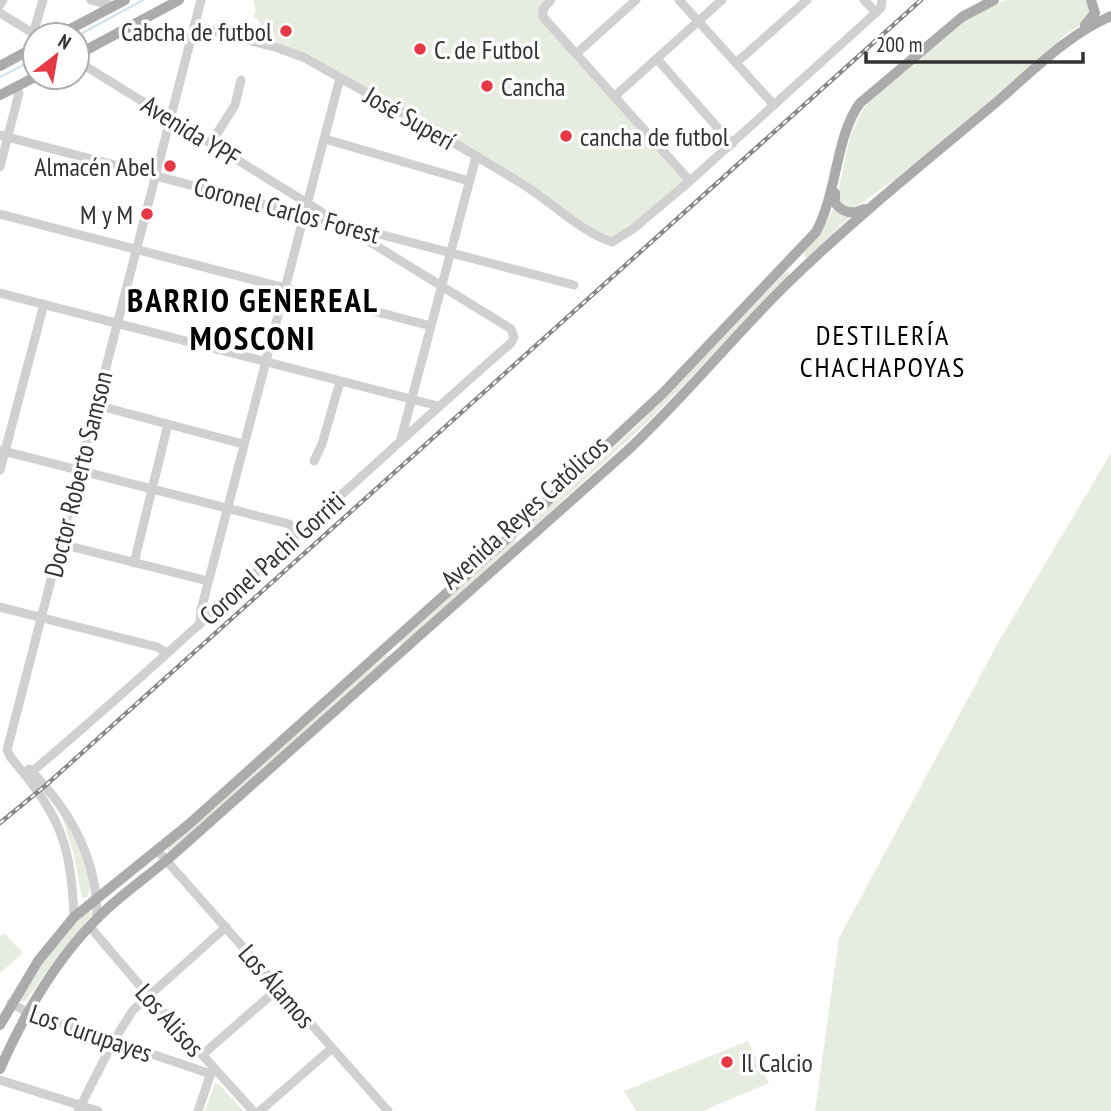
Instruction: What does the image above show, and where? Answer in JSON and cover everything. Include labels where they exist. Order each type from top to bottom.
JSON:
[{"type":"main road","points":[[86,21],[125,0]]},
{"type":"main road","points":[[91,48],[180,0]]},
{"type":"main road","name":"Avenida Reyes Católicos","points":[[0,1025],[38,961],[74,916],[188,825],[509,537],[663,393],[816,232],[829,205],[850,117],[867,96],[962,17],[994,0]]},
{"type":"main road","points":[[1049,57],[1093,18],[1095,8],[1091,0]]},
{"type":"main road","name":"Avenida Reyes Católicos","points":[[0,1069],[27,1012],[51,975],[93,923],[627,451],[654,426],[792,279],[890,190],[1049,57],[1090,26],[1111,16]]},
{"type":"main road","points":[[0,66],[21,55]]},
{"type":"main road","points":[[0,95],[21,84]]},
{"type":"main road","points":[[842,149],[834,200],[840,209],[853,213],[861,211],[890,190]]},
{"type":"street","points":[[0,5],[3,0]]},
{"type":"street","points":[[37,21],[43,0]]},
{"type":"street","points":[[91,0],[114,6]]},
{"type":"street","name":"Doctor Roberto Samson","points":[[93,923],[97,897],[91,864],[75,830],[56,798],[8,754],[8,744],[201,0]]},
{"type":"street","points":[[551,0],[543,9],[543,17],[690,181],[881,8],[883,0]]},
{"type":"street","points":[[577,53],[636,0]]},
{"type":"street","points":[[679,0],[774,105]]},
{"type":"street","points":[[615,96],[722,0]]},
{"type":"street","points":[[736,64],[807,0]]},
{"type":"street","points":[[864,0],[876,12]]},
{"type":"street","points":[[0,13],[21,26]]},
{"type":"street","name":"José Superí","points":[[194,26],[294,53],[476,157],[528,188],[561,213],[612,242],[633,229],[690,181]]},
{"type":"street","points":[[657,59],[732,144]]},
{"type":"street","name":"Avenida YPF","points":[[91,70],[511,329],[514,337]]},
{"type":"street","points":[[200,624],[208,581],[243,444],[340,78]]},
{"type":"street","points":[[211,143],[235,105],[242,80]]},
{"type":"street","points":[[0,166],[4,136],[19,93],[16,87]]},
{"type":"street","name":"Coronel Carlos Forest","points":[[4,136],[573,285]]},
{"type":"street","points":[[325,139],[469,181]]},
{"type":"street","points":[[400,442],[476,157]]},
{"type":"street","points":[[0,214],[432,326]]},
{"type":"street","points":[[0,293],[438,406]]},
{"type":"street","points":[[0,470],[2,450],[44,304]]},
{"type":"street","name":"Coronel Pachi Gorriti","points":[[29,774],[301,533],[438,406],[511,343],[514,337]]},
{"type":"street","points":[[314,461],[322,444],[340,382]]},
{"type":"street","points":[[96,405],[243,444]]},
{"type":"street","points":[[134,563],[168,424]]},
{"type":"street","points":[[2,450],[289,524],[301,533]]},
{"type":"street","points":[[61,544],[208,581]]},
{"type":"street","points":[[0,607],[157,647],[167,653]]},
{"type":"street","name":"Doctor Roberto Samson","points":[[29,774],[52,811],[63,836],[73,879],[74,916]]},
{"type":"street","name":"Los Álamos","points":[[157,850],[388,1111]]},
{"type":"street","name":"Los Alisos","points":[[93,923],[148,995],[202,1055],[212,1071],[253,1111]]},
{"type":"street","points":[[79,1108],[133,1010],[226,927]]},
{"type":"street","points":[[202,1055],[279,989]]},
{"type":"street","name":"Los Curupayes","points":[[11,1003],[27,1012],[113,1042],[212,1071]]},
{"type":"street","points":[[260,1111],[331,1049]]},
{"type":"street","points":[[198,1111],[212,1071]]},
{"type":"street","points":[[0,1080],[79,1108],[98,1111]]},
{"type":"shaded area","points":[[253,0],[553,0],[543,17],[690,181],[612,242],[309,60],[268,45],[260,22],[253,16],[256,11]]},
{"type":"shaded area","points":[[1007,0],[1088,0],[1092,9],[1088,20],[1065,35],[895,180],[860,204],[846,210],[837,198],[845,158],[856,122],[871,99],[964,22],[990,6]]},
{"type":"shaded area","points":[[833,209],[851,216],[805,257],[804,252],[822,231]]},
{"type":"shaded area","points":[[787,271],[790,274],[649,421],[535,526],[531,522],[634,429]]},
{"type":"shaded area","points":[[1111,453],[1111,1111],[815,1111],[839,938],[998,643]]},
{"type":"shaded area","points":[[514,538],[517,542],[402,646],[399,642]]},
{"type":"shaded area","points":[[387,654],[389,657],[169,852],[167,849],[172,844]]},
{"type":"shaded area","points":[[62,816],[87,868],[90,889],[87,897],[82,898],[74,856]]},
{"type":"shaded area","points":[[86,909],[91,909],[92,915],[24,1003],[18,1000],[35,972]]},
{"type":"shaded area","points":[[4,933],[23,953],[0,973],[0,936]]},
{"type":"shaded area","name":"Il Calcio","points":[[748,1041],[769,1083],[703,1111],[636,1111],[624,1091]]},
{"type":"shaded area","points":[[215,1083],[219,1084],[243,1111],[205,1111]]},
{"type":"waterway","points":[[91,28],[143,0]]},
{"type":"waterway","points":[[0,77],[21,66]]},
{"type":"railway","points":[[0,823],[45,786],[921,0]]},
{"type":"place","name":"Cabcha de futbol","points":[[286,31]]},
{"type":"place","name":"C. de Futbol","points":[[420,49]]},
{"type":"place","name":"Cancha","points":[[487,86]]},
{"type":"place","name":"cancha de futbol","points":[[566,136]]},
{"type":"place","name":"Almacén Abel","points":[[170,166]]},
{"type":"place","name":"M y M","points":[[147,214]]},
{"type":"place","name":"Il Calcio","points":[[727,1062]]},
{"type":"district","name":"BARRIO GENEREAL MOSCONI","points":[[253,318]]},
{"type":"district","name":"DESTILERÍA CHACHAPOYAS","points":[[883,350]]}]
